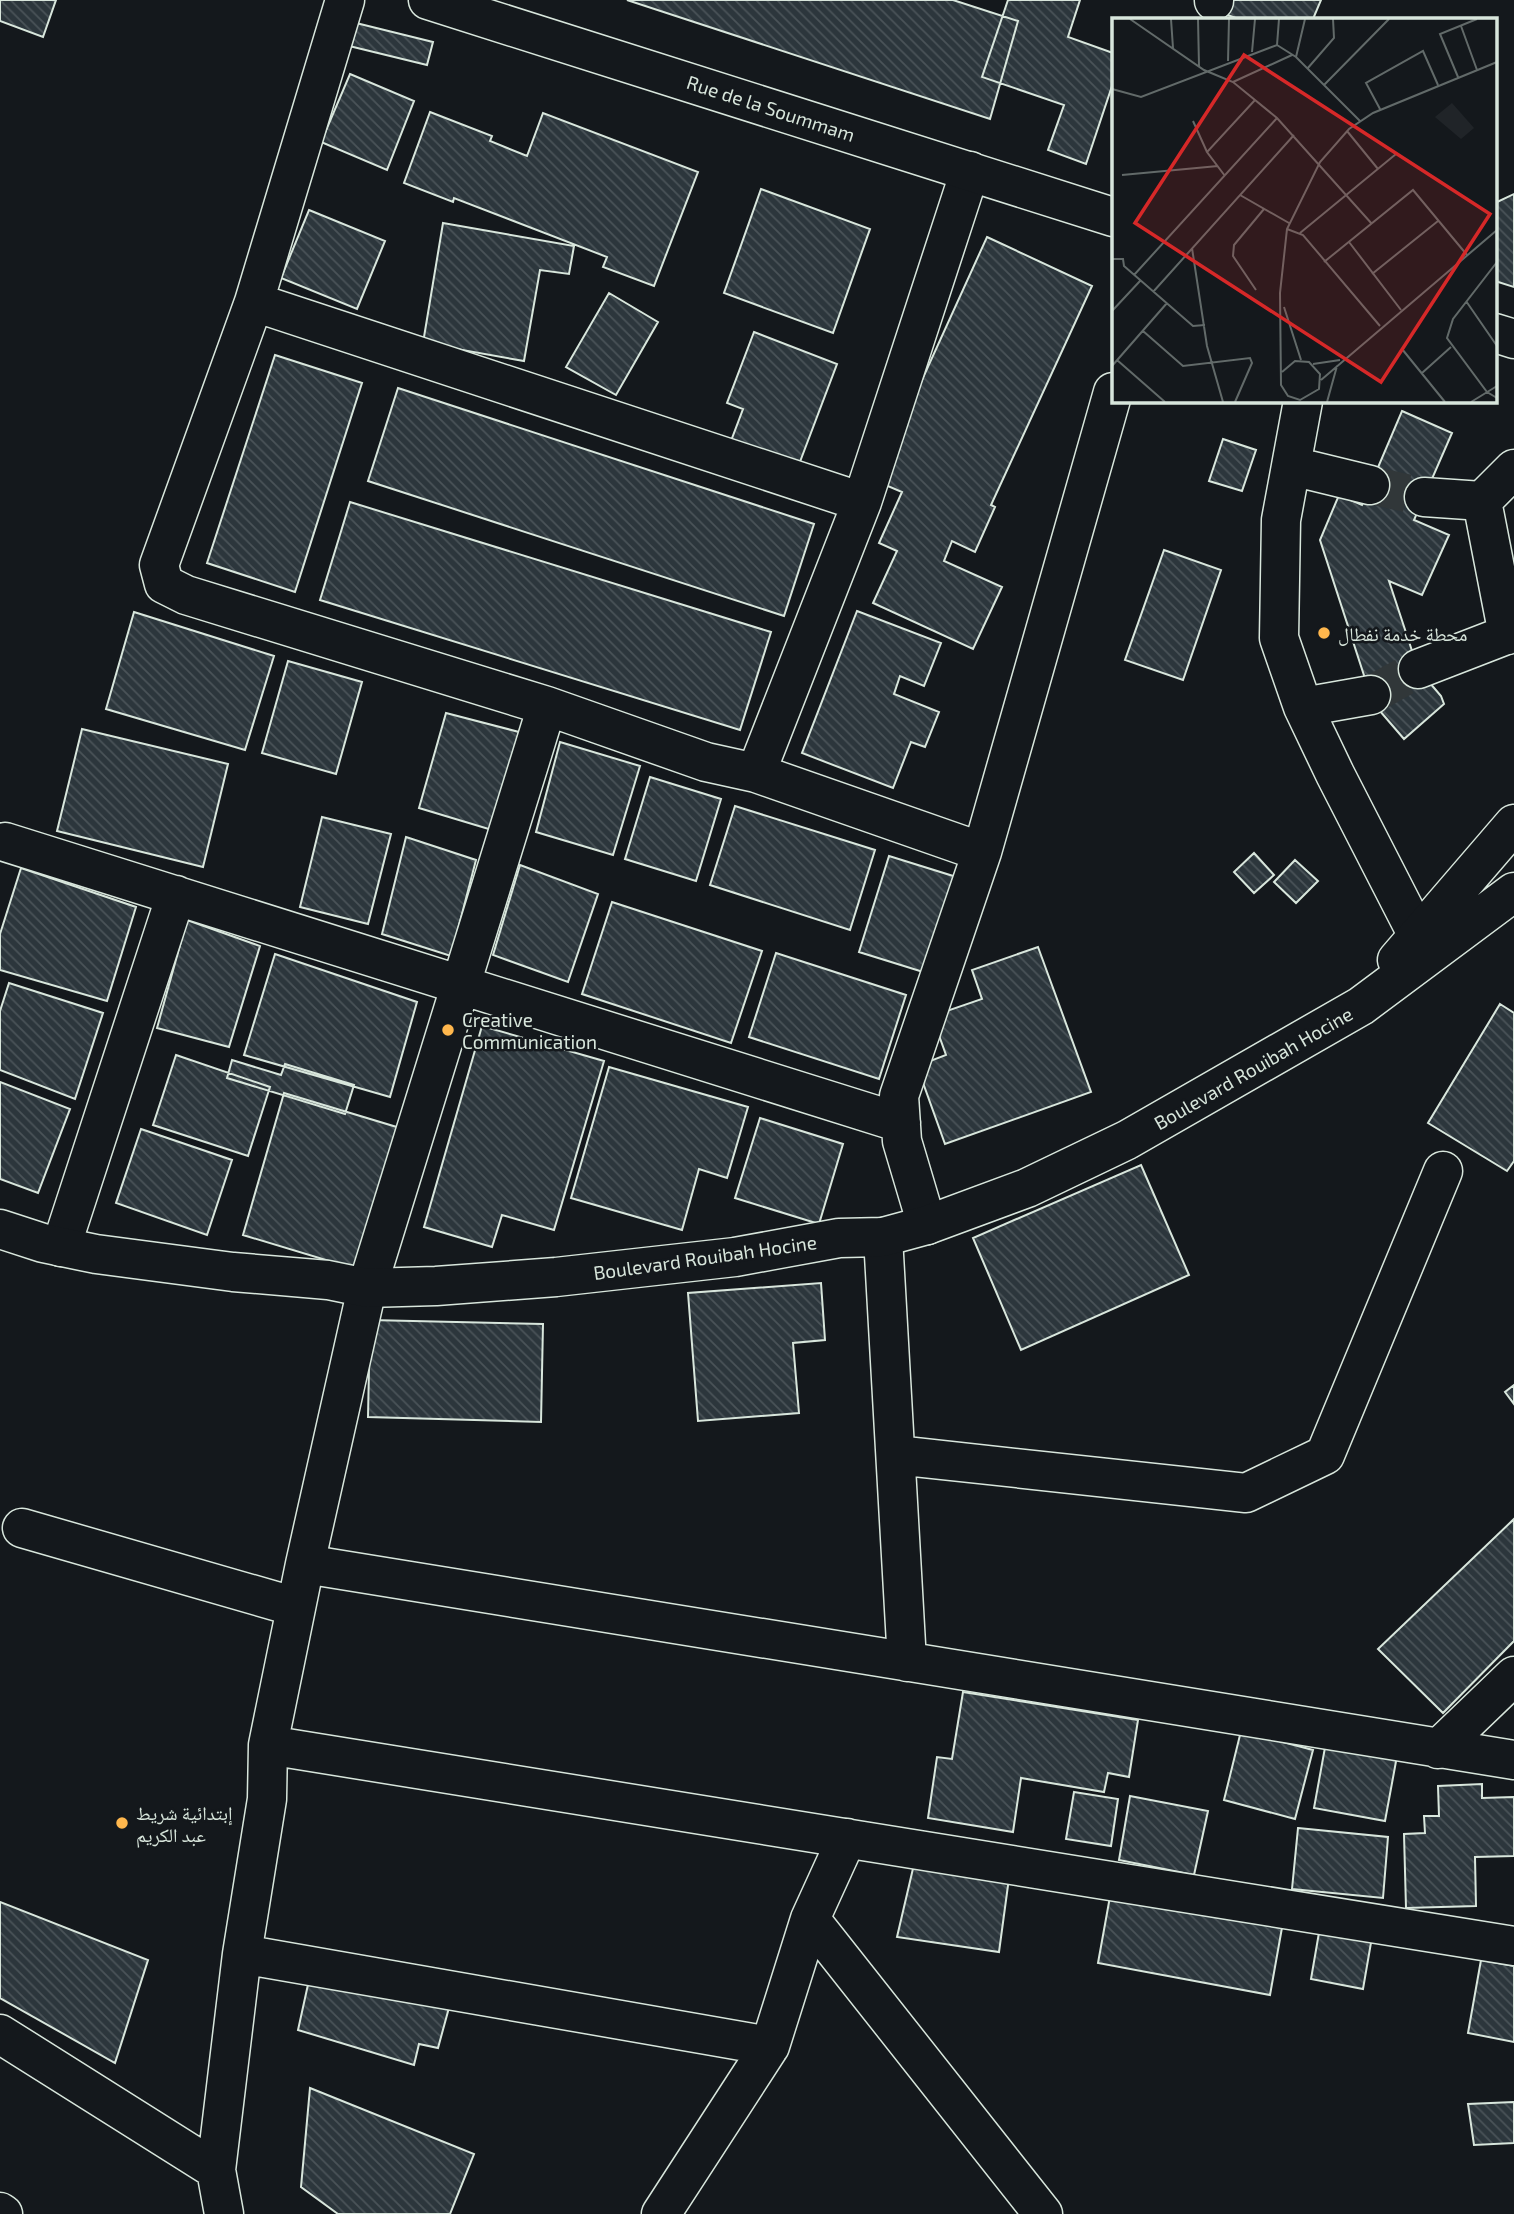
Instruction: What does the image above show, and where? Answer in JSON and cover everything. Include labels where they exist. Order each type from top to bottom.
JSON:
[{"type":"street","points":[[345,0],[254,302],[159,565],[164,584],[186,595],[547,706],[706,762],[756,773],[982,852]]},
{"type":"street","name":"Rue de la Soummam","points":[[428,0],[1112,217]]},
{"type":"street","points":[[756,773],[862,502],[970,171]]},
{"type":"street","points":[[254,302],[862,502]]},
{"type":"street","points":[[1496,334],[1514,339]]},
{"type":"street","points":[[927,1225],[902,1140],[899,1096],[982,852],[1112,396]]},
{"type":"street","points":[[1303,402],[1281,520],[1279,639],[1303,707],[1417,934]]},
{"type":"street","points":[[1292,466],[1370,485]]},
{"type":"street","points":[[1424,497],[1482,500],[1514,469]]},
{"type":"street","points":[[1418,669],[1511,634],[1482,500]]},
{"type":"street","points":[[1303,707],[1371,695]]},
{"type":"street","points":[[224,2214],[216,2170],[242,1954],[267,1799],[268,1745],[305,1564],[367,1288],[547,706]]},
{"type":"street","points":[[1361,1006],[1417,934],[1514,824]]},
{"type":"street","points":[[5,842],[901,1123]]},
{"type":"street","name":"Boulevard Rouibah Hocine","points":[[0,1229],[43,1244],[61,1247],[233,1272],[328,1280],[367,1288],[556,1277],[735,1257],[839,1238],[883,1237],[927,1225],[1027,1188],[1128,1140],[1361,1006],[1514,892]]},
{"type":"street","points":[[61,1247],[176,895]]},
{"type":"street","points":[[896,1455],[1246,1493],[1325,1455],[1443,1171]]},
{"type":"street","points":[[883,1237],[907,1662]]},
{"type":"street","points":[[22,1528],[296,1607]]},
{"type":"street","points":[[305,1564],[1514,1760]]},
{"type":"street","points":[[1438,1749],[1514,1676]]},
{"type":"street","points":[[268,1745],[1514,1946]]},
{"type":"street","points":[[661,2214],[770,2046],[810,1919],[847,1838]]},
{"type":"street","points":[[810,1919],[1043,2214]]},
{"type":"street","points":[[242,1954],[770,2046]]},
{"type":"street","points":[[0,2034],[216,2170]]},
{"type":"building","points":[[0,0],[56,0],[43,37],[0,21]]},
{"type":"building","points":[[627,0],[953,0],[1018,21],[990,119]]},
{"type":"building","points":[[1008,0],[1080,0],[1068,37],[1112,53],[1112,86],[1086,164],[1048,150],[1064,105],[982,77]]},
{"type":"building","points":[[1225,0],[1321,0],[1313,18],[1235,18],[1220,12]]},
{"type":"building","points":[[348,21],[433,42],[427,65],[341,44]]},
{"type":"building","points":[[350,74],[414,101],[387,170],[321,142]]},
{"type":"building","points":[[430,112],[492,136],[490,141],[527,156],[543,113],[698,172],[654,286],[603,267],[607,257],[454,198],[453,202],[404,183]]},
{"type":"building","points":[[761,189],[870,229],[833,333],[724,293]]},
{"type":"building","points":[[1514,194],[1514,287],[1496,281],[1496,203]]},
{"type":"building","points":[[309,210],[385,241],[357,309],[281,278]]},
{"type":"building","points":[[443,223],[574,246],[569,274],[540,270],[524,361],[423,343]]},
{"type":"building","points":[[987,237],[1092,286],[991,505],[995,507],[975,552],[952,541],[944,561],[1002,587],[973,649],[873,603],[897,551],[879,543],[902,492],[876,481]]},
{"type":"building","points":[[609,293],[658,322],[616,395],[566,367]]},
{"type":"building","points":[[754,332],[837,364],[798,467],[731,441],[743,409],[727,403]]},
{"type":"building","points":[[275,355],[362,383],[295,592],[207,563]]},
{"type":"building","points":[[398,388],[814,524],[784,616],[368,481]]},
{"type":"building","points":[[1402,411],[1452,433],[1414,520],[1449,535],[1422,595],[1389,581],[1418,669],[1441,696],[1444,704],[1404,739],[1373,703],[1320,540],[1339,495],[1362,505]]},
{"type":"building","points":[[1223,439],[1256,450],[1242,491],[1209,481]]},
{"type":"building","points":[[350,502],[771,632],[740,730],[320,600]]},
{"type":"building","points":[[1164,550],[1221,570],[1183,680],[1125,660]]},
{"type":"building","points":[[857,611],[941,643],[924,686],[900,676],[894,694],[939,712],[925,747],[911,742],[893,788],[802,753]]},
{"type":"building","points":[[134,612],[274,656],[245,750],[106,709]]},
{"type":"building","points":[[288,661],[362,682],[336,774],[262,753]]},
{"type":"building","points":[[446,713],[519,732],[492,830],[419,808]]},
{"type":"building","points":[[82,729],[228,764],[203,867],[57,831]]},
{"type":"building","points":[[560,742],[640,766],[613,855],[536,832]]},
{"type":"building","points":[[650,777],[721,799],[696,881],[625,859]]},
{"type":"building","points":[[735,806],[875,850],[850,930],[710,885]]},
{"type":"building","points":[[322,817],[391,834],[368,924],[300,907]]},
{"type":"building","points":[[406,837],[476,860],[451,956],[382,934]]},
{"type":"building","points":[[1254,853],[1274,875],[1254,893],[1234,872]]},
{"type":"building","points":[[889,856],[966,880],[936,976],[859,952]]},
{"type":"building","points":[[1295,860],[1318,881],[1296,903],[1274,882]]},
{"type":"building","points":[[520,865],[598,894],[568,982],[493,955]]},
{"type":"building","points":[[21,868],[136,907],[107,1001],[0,970],[0,934]]},
{"type":"building","points":[[612,902],[762,951],[731,1043],[582,994]]},
{"type":"building","points":[[187,920],[260,946],[229,1047],[157,1028]]},
{"type":"building","points":[[1038,947],[1091,1092],[945,1144],[917,1066],[946,1055],[932,1016],[982,999],[972,970]]},
{"type":"building","points":[[776,953],[906,995],[879,1079],[749,1037]]},
{"type":"building","points":[[275,954],[417,1002],[390,1097],[244,1055]]},
{"type":"building","points":[[9,983],[103,1013],[75,1099],[0,1070],[0,1011]]},
{"type":"building","points":[[1500,1004],[1514,1013],[1514,1161],[1507,1171],[1428,1123]]},
{"type":"building","points":[[482,1026],[604,1061],[554,1230],[502,1215],[492,1247],[424,1227]]},
{"type":"building","points":[[176,1055],[270,1087],[248,1156],[153,1125]]},
{"type":"building","points":[[232,1060],[281,1075],[285,1064],[354,1085],[345,1114],[227,1078]]},
{"type":"building","points":[[609,1067],[748,1107],[727,1178],[699,1169],[682,1230],[571,1198]]},
{"type":"building","points":[[0,1082],[70,1109],[38,1193],[0,1179]]},
{"type":"building","points":[[284,1093],[400,1128],[359,1270],[243,1235]]},
{"type":"building","points":[[760,1118],[843,1144],[819,1224],[735,1198]]},
{"type":"building","points":[[141,1129],[232,1160],[207,1235],[116,1203]]},
{"type":"building","points":[[1141,1165],[1189,1275],[1021,1350],[973,1238]]},
{"type":"building","points":[[821,1283],[825,1340],[793,1343],[799,1413],[698,1421],[688,1293]]},
{"type":"building","points":[[370,1320],[543,1324],[541,1422],[368,1417]]},
{"type":"building","points":[[1514,1385],[1514,1404],[1505,1392]]},
{"type":"building","points":[[1514,1519],[1514,1641],[1443,1713],[1378,1649]]},
{"type":"building","points":[[963,1692],[1138,1720],[1129,1777],[1108,1773],[1104,1792],[1021,1778],[1013,1832],[928,1818],[937,1757],[952,1759]]},
{"type":"building","points":[[1241,1731],[1313,1750],[1295,1819],[1224,1800]]},
{"type":"building","points":[[1326,1742],[1397,1756],[1385,1821],[1314,1808]]},
{"type":"building","points":[[1482,1784],[1482,1798],[1514,1797],[1514,1856],[1475,1857],[1476,1906],[1406,1908],[1404,1834],[1425,1833],[1424,1816],[1439,1816],[1438,1786]]},
{"type":"building","points":[[1074,1792],[1118,1799],[1111,1846],[1066,1839]]},
{"type":"building","points":[[1130,1796],[1208,1811],[1194,1875],[1119,1860]]},
{"type":"building","points":[[1298,1828],[1388,1837],[1383,1898],[1292,1889]]},
{"type":"building","points":[[915,1860],[1009,1878],[999,1952],[897,1937]]},
{"type":"building","points":[[1111,1891],[1283,1922],[1270,1995],[1098,1963]]},
{"type":"building","points":[[0,1902],[148,1960],[115,2063],[0,1998]]},
{"type":"building","points":[[1321,1921],[1373,1931],[1363,1989],[1311,1979]]},
{"type":"building","points":[[1481,1960],[1514,1966],[1514,2042],[1468,2033]]},
{"type":"building","points":[[309,1980],[450,2004],[438,2048],[419,2044],[414,2065],[298,2030]]},
{"type":"building","points":[[310,2088],[474,2154],[450,2214],[338,2214],[301,2187]]},
{"type":"building","points":[[1514,2102],[1514,2143],[1474,2145],[1468,2104]]},
{"type":"tunnel","points":[[1370,485],[1424,497]]},
{"type":"tunnel","points":[[1371,695],[1418,669]]},
{"type":"place","name":"محطة خدمة نفطال","points":[[1324,633]]},
{"type":"place","name":"Creative Communication","points":[[448,1030]]},
{"type":"place","name":"إبتدائية شريط عبد الكريم","points":[[122,1823]]}]
